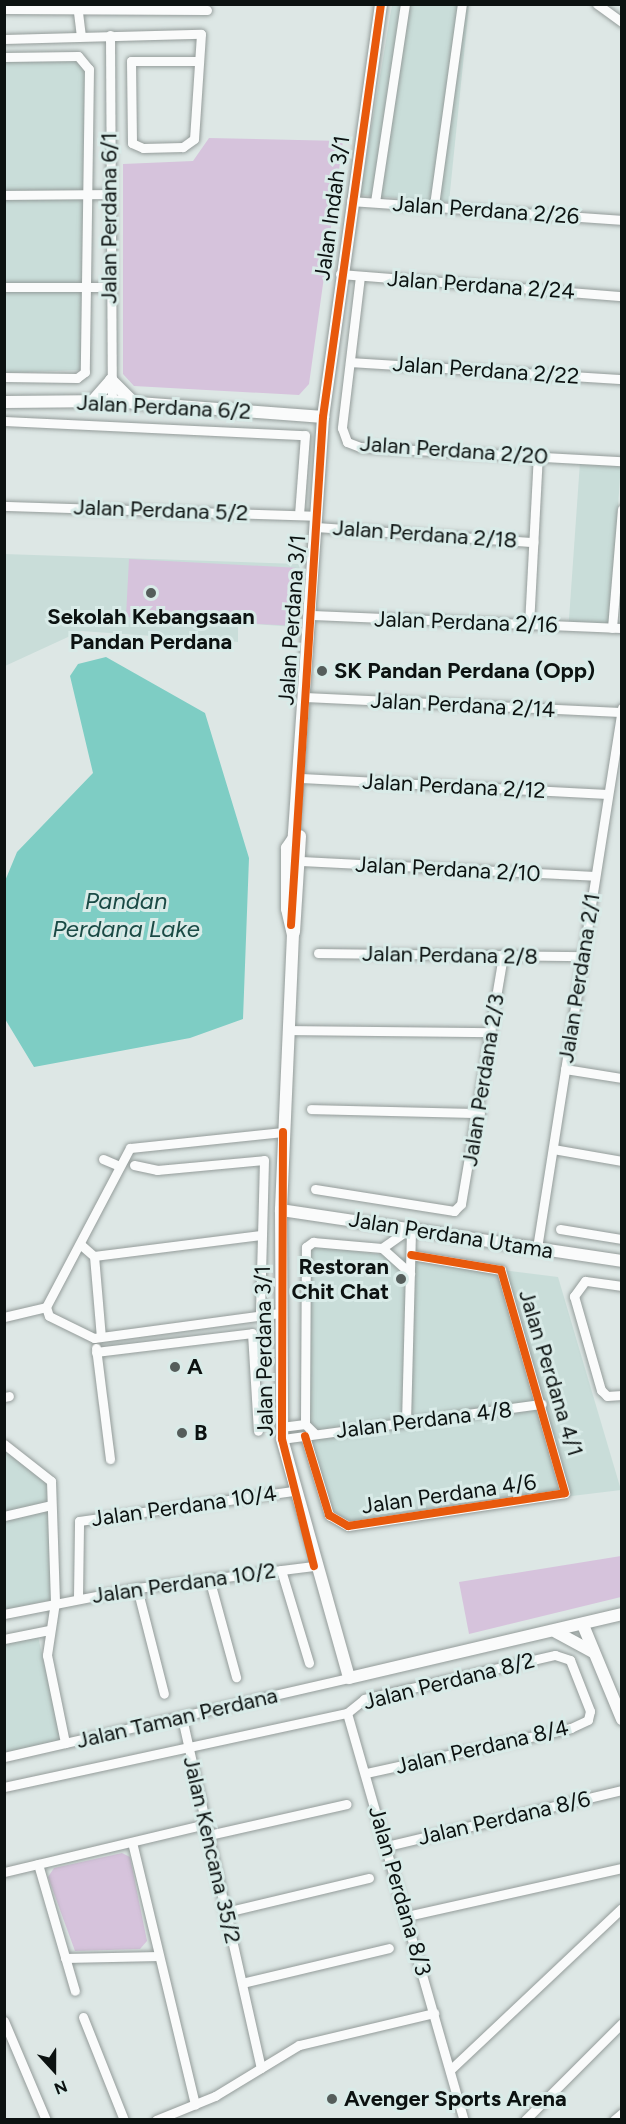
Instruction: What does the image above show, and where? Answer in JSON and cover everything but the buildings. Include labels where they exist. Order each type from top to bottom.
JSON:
[{"type":"street","name":"Jalan Indah 3/1","points":[[323,417],[340,274],[381,4]]},
{"type":"street","points":[[375,202],[405,4]]},
{"type":"street","points":[[434,206],[462,4]]},
{"type":"street","points":[[597,4],[621,22]]},
{"type":"street","points":[[4,9],[77,6],[207,10]]},
{"type":"street","points":[[77,6],[81,36]]},
{"type":"street","points":[[4,39],[201,34],[195,61],[194,139],[183,147],[143,148],[132,143],[130,61],[195,61]]},
{"type":"street","name":"Jalan Perdana 6/1","points":[[110,35],[110,194],[107,287],[111,401]]},
{"type":"street","points":[[4,57],[78,56],[85,61],[86,288],[85,372],[77,378],[4,377]]},
{"type":"street","points":[[4,195],[110,194]]},
{"type":"street","name":"Jalan Perdana 2/26","points":[[351,201],[621,220]]},
{"type":"street","name":"Jalan Perdana 2/24","points":[[340,274],[621,296]]},
{"type":"street","name":"Jalan Perdana 2/20","points":[[360,276],[342,428],[347,442],[360,447],[621,461]]},
{"type":"street","points":[[4,287],[107,287]]},
{"type":"street","name":"Jalan Perdana 2/22","points":[[350,362],[621,379]]},
{"type":"street","points":[[93,401],[111,380],[135,403]]},
{"type":"street","name":"Jalan Perdana 6/2","points":[[4,402],[111,401],[323,417]]},
{"type":"street","name":"Jalan Perdana 3/1","points":[[323,417],[297,826],[301,861],[292,929],[287,1030],[279,1313],[281,1433],[293,1491],[349,1678]]},
{"type":"street","points":[[4,421],[305,435],[299,515]]},
{"type":"street","points":[[528,624],[538,456]]},
{"type":"street","name":"Jalan Perdana 5/2","points":[[4,506],[299,515],[317,521]]},
{"type":"street","points":[[617,628],[621,509]]},
{"type":"street","name":"Jalan Perdana 2/18","points":[[317,521],[533,542]]},
{"type":"street","name":"Jalan Perdana 2/16","points":[[311,615],[617,628]]},
{"type":"street","name":"Jalan Perdana 2/14","points":[[304,697],[621,710]]},
{"type":"street","name":"Jalan Perdana 2/1","points":[[537,1248],[621,710]]},
{"type":"street","name":"Jalan Perdana 2/12","points":[[301,778],[608,794]]},
{"type":"street","name":"Jalan Perdana 3/1","points":[[292,929],[287,848],[297,826]]},
{"type":"street","name":"Jalan Perdana 2/10","points":[[301,861],[595,876]]},
{"type":"street","name":"Jalan Perdana 2/8","points":[[318,953],[582,956]]},
{"type":"street","name":"Jalan Perdana 2/3","points":[[315,1189],[454,1211],[461,1204],[480,1113],[502,955]]},
{"type":"street","points":[[287,1030],[491,1032]]},
{"type":"street","points":[[565,1069],[621,1078]]},
{"type":"street","points":[[311,1109],[480,1113]]},
{"type":"street","points":[[279,1313],[98,1338],[49,1316],[46,1307],[80,1244],[117,1165],[143,1142],[283,1132]]},
{"type":"street","points":[[553,1149],[621,1161]]},
{"type":"street","points":[[103,1159],[117,1165]]},
{"type":"street","points":[[134,1165],[157,1170],[264,1160],[260,1316]]},
{"type":"street","name":"Jalan Perdana Utama","points":[[281,1210],[411,1228],[621,1262]]},
{"type":"street","points":[[381,1248],[411,1228]]},
{"type":"street","points":[[406,1422],[411,1228]]},
{"type":"street","points":[[560,1229],[621,1239]]},
{"type":"street","points":[[94,1256],[261,1235]]},
{"type":"street","points":[[310,1435],[305,1424],[306,1247],[313,1242],[381,1248],[410,1272]]},
{"type":"street","points":[[80,1244],[94,1256],[98,1338],[96,1352],[110,1459]]},
{"type":"street","name":"Jalan Perdana 4/1","points":[[411,1255],[495,1266],[503,1276],[542,1404],[564,1493]]},
{"type":"street","points":[[621,1286],[585,1281],[576,1286],[574,1296],[601,1390],[607,1396],[621,1395]]},
{"type":"street","points":[[4,1317],[46,1307]]},
{"type":"street","points":[[96,1352],[252,1333],[258,1431]]},
{"type":"street","name":"Jalan Perdana 4/8","points":[[281,1433],[310,1435],[542,1404]]},
{"type":"street","points":[[281,1433],[305,1424]]},
{"type":"street","name":"Jalan Perdana 4/6","points":[[310,1435],[329,1515],[348,1526],[564,1493]]},
{"type":"street","points":[[4,1444],[51,1481],[55,1602],[47,1655],[65,1743]]},
{"type":"street","name":"Jalan Perdana 10/4","points":[[78,1597],[79,1521],[293,1491]]},
{"type":"street","points":[[4,1516],[51,1505]]},
{"type":"street","name":"Jalan Perdana 10/2","points":[[4,1614],[78,1597],[314,1566]]},
{"type":"street","points":[[281,1569],[309,1663]]},
{"type":"street","points":[[209,1578],[236,1677]]},
{"type":"street","points":[[137,1588],[164,1694]]},
{"type":"street","points":[[349,1678],[583,1625],[621,1614]]},
{"type":"street","points":[[583,1625],[621,1719]]},
{"type":"street","points":[[4,1640],[49,1630]]},
{"type":"street","points":[[555,1631],[594,1653]]},
{"type":"street","name":"Jalan Perdana 8/2","points":[[347,1713],[364,1699],[555,1655]]},
{"type":"street","name":"Jalan Perdana 8/4","points":[[367,1773],[588,1720],[590,1711],[576,1671],[570,1660],[555,1655]]},
{"type":"street","name":"Jalan Taman Perdana","points":[[4,1757],[349,1678]]},
{"type":"street","points":[[4,1787],[347,1713]]},
{"type":"street","name":"Jalan Perdana 8/3","points":[[347,1713],[367,1773],[464,2120]]},
{"type":"street","name":"Jalan Kencana 35/2","points":[[182,1718],[261,2068]]},
{"type":"street","name":"Jalan Perdana 8/6","points":[[387,1846],[621,1790]]},
{"type":"street","points":[[209,1835],[347,1804]]},
{"type":"street","points":[[4,1872],[206,1824]]},
{"type":"street","points":[[132,1842],[195,2105]]},
{"type":"street","points":[[38,1864],[75,1991]]},
{"type":"street","points":[[407,1916],[621,1868]]},
{"type":"street","points":[[226,1912],[369,1878]]},
{"type":"street","points":[[450,2070],[621,1908]]},
{"type":"street","points":[[242,1983],[389,1948]]},
{"type":"street","points":[[65,1958],[159,1956]]},
{"type":"street","points":[[156,2120],[195,2105],[299,2045],[434,2013]]},
{"type":"street","points":[[83,2017],[124,2120]]},
{"type":"street","points":[[4,2021],[46,2120]]},
{"type":"street","points":[[528,2118],[621,2024]]},
{"type":"street","points":[[614,2120],[621,2113]]},
{"type":"shaded area","points":[[392,5],[469,5],[449,202],[360,195]]},
{"type":"shaded area","points":[[77,60],[85,69],[81,370],[5,373],[4,61]]},
{"type":"shaded area","points":[[209,138],[343,141],[309,384],[299,395],[134,386],[123,374],[123,164],[193,161]]},
{"type":"shaded area","points":[[580,462],[621,465],[610,624],[569,622]]},
{"type":"shaded area","name":"Sekolah Kebangsaan Pandan Perdana","points":[[4,554],[300,564],[295,627],[238,623],[238,642],[81,631],[5,666]]},
{"type":"shaded area","points":[[129,559],[296,568],[293,626],[126,617]]},
{"type":"shaded area","points":[[313,1246],[558,1277],[621,1490],[348,1523],[333,1513],[310,1439],[309,1250]]},
{"type":"shaded area","points":[[4,1448],[48,1483],[51,1600],[5,1610]]},
{"type":"shaded area","points":[[621,1556],[621,1597],[469,1634],[459,1582]]},
{"type":"shaded area","points":[[38,1636],[61,1740],[5,1753],[4,1644]]},
{"type":"shaded area","points":[[122,1853],[130,1857],[147,1941],[140,1949],[75,1951],[48,1877],[54,1868]]},
{"type":"water","name":"Pandan Perdana Lake","points":[[106,657],[205,713],[249,858],[243,1019],[190,1038],[34,1067],[5,1019],[5,881],[17,852],[93,773],[70,676],[78,664]]},
{"type":"cycle path","points":[[291,925],[323,417],[381,4]]},
{"type":"cycle path","points":[[283,1132],[282,1439],[314,1566]]},
{"type":"cycle path","points":[[305,1436],[329,1515],[348,1526],[565,1493],[501,1270],[411,1255]]},
{"type":"place","name":"Sekolah Kebangsaan Pandan Perdana","points":[[151,593]]},
{"type":"place","name":"SK Pandan Perdana (Opp)","points":[[322,671]]},
{"type":"place","name":"Restoran Chit Chat","points":[[401,1279]]},
{"type":"place","name":"A","points":[[175,1367]]},
{"type":"place","name":"B","points":[[182,1433]]},
{"type":"place","name":"Avenger Sports Arena","points":[[332,2099]]}]
